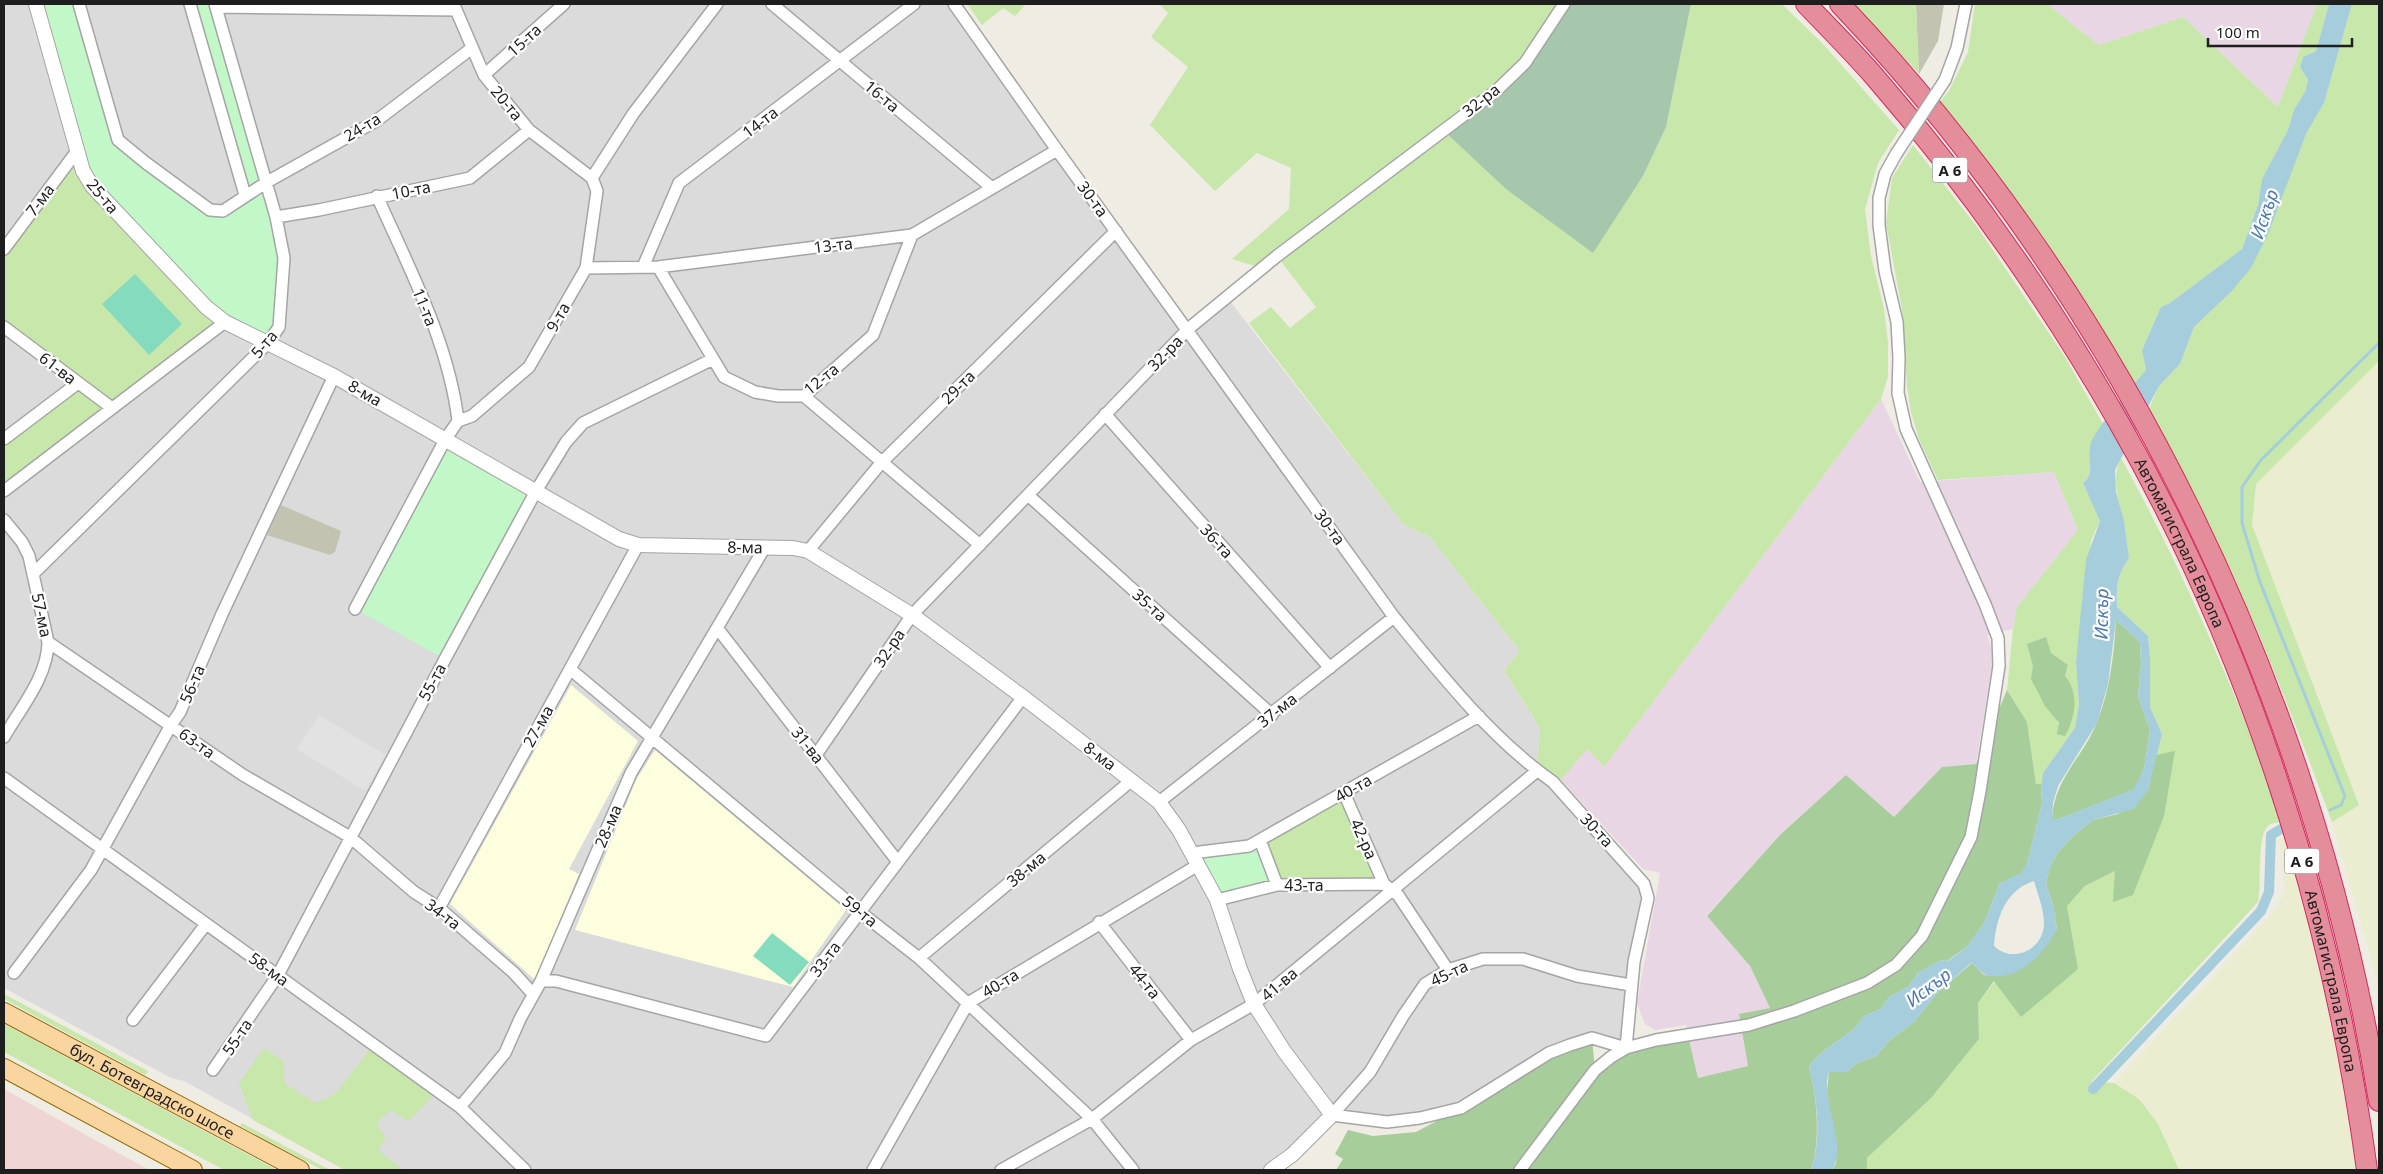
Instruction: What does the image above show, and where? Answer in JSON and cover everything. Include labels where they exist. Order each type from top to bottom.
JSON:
[{"type":"highway","name":"Автомагистрала Европа","points":[[1806,4],[1874,76],[1961,184],[2027,276],[2076,350],[2152,484],[2192,565],[2251,708],[2312,895],[2345,1035],[2367,1170]]},
{"type":"highway","name":"Автомагистрала Европа","points":[[1840,4],[1898,65],[1981,169],[2040,251],[2174,475],[2213,555],[2271,699],[2319,841],[2358,990],[2379,1101]]},
{"type":"main road","name":"бул. Ботевградско шосе","points":[[4,1012],[300,1170]]},
{"type":"main road","points":[[4,1068],[193,1170]]},
{"type":"street","name":"25-та","points":[[36,4],[83,171],[92,186],[206,307],[225,322]]},
{"type":"street","points":[[79,4],[118,140],[146,164],[210,210],[223,211],[245,195],[190,4]]},
{"type":"street","name":"15-та","points":[[484,76],[564,4]]},
{"type":"street","points":[[592,178],[633,114],[717,4]]},
{"type":"street","name":"16-та","points":[[772,4],[992,188]]},
{"type":"street","name":"14-та","points":[[643,267],[679,182],[840,62],[914,4]]},
{"type":"street","name":"30-та","points":[[954,4],[1394,617],[1479,716],[1537,771],[1553,782],[1644,884],[1648,898],[1631,985],[1626,1048]]},
{"type":"street","name":"32-ра","points":[[816,754],[912,615],[1188,329],[1270,262],[1496,91],[1525,63],[1564,4]]},
{"type":"street","points":[[1520,1170],[1595,1070],[1626,1048],[1656,1040],[1749,1025],[1794,1011],[1867,983],[1896,965],[1922,936],[1971,837],[1999,666],[1998,638],[1985,604],[1906,428],[1898,393],[1897,322],[1885,271],[1879,225],[1879,198],[1883,182],[1896,154],[1945,80],[1957,48],[1966,4]]},
{"type":"street","points":[[216,6],[455,7]]},
{"type":"street","name":"5-та","points":[[34,573],[268,343],[279,327],[284,258],[276,217],[216,6]]},
{"type":"street","name":"20-та","points":[[455,7],[484,76],[529,130],[592,178]]},
{"type":"street","name":"24-та","points":[[245,195],[376,121],[472,48]]},
{"type":"street","name":"10-та","points":[[276,217],[319,210],[377,196],[470,178],[529,130]]},
{"type":"street","name":"13-та","points":[[586,268],[658,267],[912,235],[1057,150]]},
{"type":"street","name":"7-ма","points":[[4,249],[77,151]]},
{"type":"street","name":"9-та","points":[[355,609],[445,440],[458,421],[472,416],[529,367],[586,268],[597,191],[592,178]]},
{"type":"street","name":"11-та","points":[[377,196],[425,304],[439,344],[456,405],[458,421]]},
{"type":"street","name":"29-та","points":[[808,551],[881,463],[1116,231]]},
{"type":"street","name":"12-та","points":[[701,364],[754,392],[778,396],[804,396],[873,335],[912,235]]},
{"type":"street","points":[[658,267],[724,377]]},
{"type":"street","points":[[4,491],[225,322]]},
{"type":"street","name":"8-ма","points":[[225,322],[334,376],[619,539],[638,545],[793,548],[808,551],[912,615],[1023,697],[1159,802],[1195,859],[1217,900],[1254,1004],[1284,1051],[1332,1115]]},
{"type":"street","name":"61-ва","points":[[4,327],[112,408]]},
{"type":"street","name":"55-та","points":[[214,1070],[278,976],[350,837],[536,491],[566,442],[583,423],[701,364],[713,360]]},
{"type":"street","name":"56-та","points":[[14,973],[91,870],[170,725],[180,712],[222,614],[334,376]]},
{"type":"street","points":[[4,439],[78,383]]},
{"type":"street","points":[[804,396],[980,545]]},
{"type":"street","name":"36-та","points":[[1104,414],[1330,668]]},
{"type":"street","name":"35-та","points":[[1028,495],[1272,715]]},
{"type":"street","name":"57-ма","points":[[4,520],[22,542],[34,573],[36,595],[48,642],[48,655],[42,672],[4,737]]},
{"type":"street","name":"27-ма","points":[[439,908],[638,545]]},
{"type":"street","name":"28-ма","points":[[460,1107],[505,1053],[541,981],[613,812],[651,738],[765,548]]},
{"type":"street","name":"37-ма","points":[[1159,802],[1272,715],[1394,617]]},
{"type":"street","name":"31-ва","points":[[718,629],[898,862]]},
{"type":"street","name":"63-та","points":[[48,642],[243,775],[350,837]]},
{"type":"street","name":"59-та","points":[[570,669],[860,912],[919,958],[1092,1119],[1133,1170]]},
{"type":"street","name":"33-та","points":[[541,981],[556,981],[766,1036],[1023,697]]},
{"type":"street","name":"40-та","points":[[872,1170],[968,1003],[1100,922],[1195,859],[1249,846],[1479,716]]},
{"type":"street","name":"41-ва","points":[[1001,1170],[1092,1119],[1191,1040],[1254,1004],[1388,887],[1537,771]]},
{"type":"street","name":"58-ма","points":[[4,778],[460,1107],[525,1170]]},
{"type":"street","name":"38-ма","points":[[919,958],[1132,780]]},
{"type":"street","name":"42-ра","points":[[1344,793],[1388,887],[1398,895],[1448,970]]},
{"type":"street","name":"34-та","points":[[350,837],[414,892],[439,908],[514,973],[533,994]]},
{"type":"street","points":[[1260,840],[1277,885]]},
{"type":"street","name":"43-та","points":[[1217,900],[1277,885],[1388,887]]},
{"type":"street","name":"44-та","points":[[1100,922],[1191,1040]]},
{"type":"street","points":[[133,1020],[206,924]]},
{"type":"street","name":"45-та","points":[[1332,1115],[1370,1072],[1424,984],[1448,970],[1483,959],[1523,959],[1577,976],[1631,985]]},
{"type":"street","points":[[1271,1170],[1292,1155],[1332,1115],[1387,1122],[1420,1118],[1461,1108],[1541,1058],[1570,1045],[1592,1038],[1626,1048]]},
{"type":"shaded area","points":[[4,4],[954,4],[1188,329],[1226,296],[1403,524],[1430,537],[1520,651],[1504,670],[1540,728],[1537,771],[1644,884],[1626,1048],[1592,1038],[1461,1108],[1420,1118],[1332,1115],[1271,1170],[345,1170],[184,1081],[171,1078],[4,988]]},
{"type":"shaded area","points":[[1564,4],[1691,4],[1666,127],[1643,176],[1593,253],[1506,189],[1443,130],[1525,63]]},
{"type":"shaded area","points":[[1916,4],[1944,4],[1938,41],[1919,74]]},
{"type":"shaded area","points":[[2047,4],[2317,4],[2278,107],[2183,17],[2099,45]]},
{"type":"shaded area","points":[[2379,361],[2379,987],[2332,822],[2359,804],[2252,525],[2256,484]]},
{"type":"shaded area","points":[[1881,399],[1920,482],[2054,472],[2078,530],[2017,607],[2013,629],[1987,635],[1991,647],[1992,666],[1976,764],[1942,767],[1894,817],[1846,775],[1781,834],[1707,915],[1750,966],[1770,1008],[1739,1015],[1748,1066],[1698,1078],[1686,1025],[1655,1030],[1645,1024],[1637,1004],[1660,873],[1643,869],[1561,780],[1587,748],[1604,767]]},
{"type":"shaded area","points":[[281,505],[341,531],[335,552],[330,555],[267,535]]},
{"type":"shaded area","points":[[571,685],[638,741],[569,869],[579,874],[535,980],[450,904]]},
{"type":"shaded area","points":[[319,715],[386,755],[365,791],[297,749]]},
{"type":"shaded area","points":[[655,750],[846,910],[793,987],[575,930],[636,780]]},
{"type":"shaded area","points":[[2289,836],[2332,997],[2361,1170],[2179,1170],[2139,1099],[2114,1083],[2277,908],[2285,889],[2279,840]]},
{"type":"shaded area","points":[[4,1089],[120,1154],[150,1170],[4,1170]]},
{"type":"green space","points":[[36,4],[79,4],[118,140],[210,209],[223,211],[245,195],[190,4],[215,4],[284,258],[279,327],[268,343],[225,322],[92,186]]},
{"type":"green space","points":[[967,4],[1026,4],[1015,16],[1003,8],[982,25]]},
{"type":"green space","points":[[1159,4],[1564,4],[1592,253],[1643,176],[1666,127],[1691,4],[1782,4],[1823,44],[1899,130],[1878,163],[1865,209],[1871,256],[1884,309],[1888,343],[1888,377],[1881,399],[1604,767],[1587,749],[1561,780],[1537,771],[1540,728],[1504,670],[1520,651],[1430,537],[1403,524],[1249,323],[1271,307],[1290,328],[1316,307],[1277,256],[1262,268],[1232,259],[1289,209],[1291,168],[1257,153],[1215,191],[1150,125],[1188,67],[1151,37],[1168,13]]},
{"type":"green space","points":[[1855,4],[1916,4],[1919,74]]},
{"type":"green space","points":[[1975,4],[2047,4],[2099,45],[2183,17],[2278,107],[2317,4],[2329,4],[2316,51],[2303,57],[2300,67],[2308,80],[2305,92],[2294,110],[2288,130],[2262,179],[2258,205],[2242,249],[2170,303],[2161,307],[2142,350],[2146,370],[2133,385],[2094,318],[1999,177],[1939,103],[1949,91],[1968,52]]},
{"type":"green space","points":[[2352,4],[2379,4],[2379,361],[2256,484],[2252,525],[2359,805],[2332,822],[2249,612],[2202,510],[2148,411],[2159,386],[2180,364],[2194,327],[2231,292],[2306,134],[2324,103]]},
{"type":"green space","points":[[1913,145],[1978,228],[2065,357],[2103,424],[2090,445],[2090,469],[2087,479],[2083,483],[2100,520],[2091,541],[2076,662],[2079,704],[2075,728],[2043,773],[2041,784],[2036,784],[2027,722],[2007,690],[2013,629],[2017,607],[2078,530],[2054,472],[1938,480],[1919,439],[1911,412],[1907,386],[1902,309],[1886,223],[1892,178]],"holes":[[[2046,638],[2051,653],[2068,665],[2065,677],[2065,736],[2042,700],[2033,681],[2033,669],[2037,655]]]},
{"type":"green space","points":[[77,151],[225,322],[4,491],[4,439],[78,383],[4,327],[4,249]]},
{"type":"green space","points":[[135,274],[182,324],[149,355],[102,304]]},
{"type":"green space","points":[[445,440],[536,491],[445,659],[355,609]]},
{"type":"green space","points":[[2121,458],[2189,592],[2248,728],[2284,821],[2270,824],[2265,830],[2262,839],[2258,902],[2091,1082],[2114,1083],[2139,1099],[2158,1124],[2179,1170],[1867,1170],[1867,1158],[1931,1098],[1979,1039],[1978,1003],[1995,981],[2078,970],[2067,906],[2085,886],[2115,871],[2175,752],[2156,755],[2162,734],[2150,707],[2148,636],[2117,607],[2118,581],[2129,558],[2125,528],[2116,488],[2116,473]]},
{"type":"green space","points":[[2116,620],[2140,642],[2141,664],[2138,696],[2150,730],[2144,769],[2135,789],[2059,819],[2052,819],[2054,805],[2063,780],[2091,735],[2101,710],[2111,672]]},
{"type":"green space","points":[[2046,637],[2051,653],[2068,665],[2065,676],[2073,690],[2073,714],[2065,736],[2057,734],[2059,723],[2045,706],[2031,679],[2033,666],[2027,644]]},
{"type":"green space","points":[[2007,690],[2027,722],[2036,784],[2041,784],[2042,803],[2027,864],[2022,873],[2000,883],[1984,923],[1968,946],[1947,961],[1941,960],[1918,973],[1908,987],[1889,997],[1881,1009],[1864,1016],[1853,1030],[1822,1052],[1809,1067],[1817,1118],[1816,1146],[1811,1170],[1336,1170],[1343,1159],[1335,1154],[1348,1130],[1373,1136],[1416,1132],[1461,1108],[1502,1081],[1592,1038],[1595,1070],[1611,1057],[1688,1035],[1698,1078],[1748,1066],[1739,1014],[1770,1008],[1750,966],[1707,916],[1781,834],[1846,775],[1894,817],[1942,767],[1976,764]]},
{"type":"green space","points":[[2175,751],[2164,816],[2133,895],[2113,902],[2115,871],[2085,886],[2067,906],[2078,969],[2021,1017],[1994,981],[1978,1003],[1979,1039],[1931,1098],[1867,1158],[1867,1170],[1832,1170],[1836,1163],[1827,1091],[1829,1072],[1847,1072],[1857,1063],[1876,1056],[1889,1041],[1915,1021],[1937,993],[1972,963],[1984,975],[1998,976],[2057,929],[2053,905],[2046,884],[2050,866],[2058,852],[2072,837],[2093,820],[2118,814],[2148,790],[2156,755]]},
{"type":"green space","points":[[1344,793],[1384,884],[1277,885],[1260,840]]},
{"type":"green space","points":[[1260,840],[1277,885],[1217,900],[1192,853]]},
{"type":"green space","points":[[772,933],[809,962],[790,985],[753,956]]},
{"type":"green space","points":[[4,994],[148,1072],[145,1075],[4,999]]},
{"type":"green space","points":[[4,1024],[277,1170],[224,1170],[4,1052]]},
{"type":"green space","points":[[372,1047],[434,1095],[408,1121],[390,1110],[376,1124],[386,1137],[378,1150],[403,1170],[345,1170],[253,1120],[239,1083],[264,1048],[283,1061],[285,1084],[315,1103],[334,1095]]},
{"type":"green space","points":[[242,1123],[330,1170],[322,1170],[240,1126]]},
{"type":"water","name":"Искър","points":[[2329,4],[2352,4],[2324,103],[2306,134],[2268,234],[2251,268],[2231,292],[2194,327],[2180,364],[2159,386],[2115,470],[2116,492],[2124,521],[2129,558],[2118,581],[2117,607],[2148,636],[2150,707],[2162,734],[2148,790],[2134,809],[2093,820],[2072,837],[2058,852],[2050,866],[2046,884],[2053,905],[2057,929],[2037,957],[2019,971],[2009,975],[1998,976],[1986,975],[1971,963],[1937,993],[1915,1021],[1889,1041],[1876,1056],[1857,1063],[1847,1072],[1829,1072],[1827,1084],[1836,1134],[1836,1158],[1832,1170],[1811,1170],[1816,1145],[1817,1118],[1809,1067],[1822,1052],[1853,1030],[1864,1016],[1881,1009],[1889,997],[1908,987],[1918,973],[1941,960],[1948,961],[1968,946],[1984,923],[2000,883],[2021,873],[2027,864],[2042,803],[2041,786],[2043,773],[2075,728],[2079,704],[2076,662],[2086,560],[2100,521],[2083,483],[2089,475],[2089,451],[2092,439],[2105,419],[2146,370],[2142,350],[2161,307],[2170,303],[2242,249],[2258,205],[2262,179],[2288,130],[2294,110],[2305,92],[2308,80],[2300,67],[2303,57],[2316,51]],"holes":[[[2116,620],[2140,642],[2141,664],[2138,696],[2150,730],[2144,769],[2134,789],[2059,819],[2052,819],[2053,803],[2058,786],[2097,723],[2108,684]],[[2034,881],[2043,913],[2044,924],[2042,933],[2033,947],[2026,952],[2010,954],[2002,951],[1994,946],[1997,926],[2004,907],[2016,891]]]},
{"type":"waterway","points":[[2330,810],[2341,805],[2345,796],[2260,582],[2242,523],[2242,487],[2261,460],[2379,343]]},
{"type":"waterway","points":[[2093,1089],[2261,911],[2269,892],[2271,835],[2281,829]]}]
